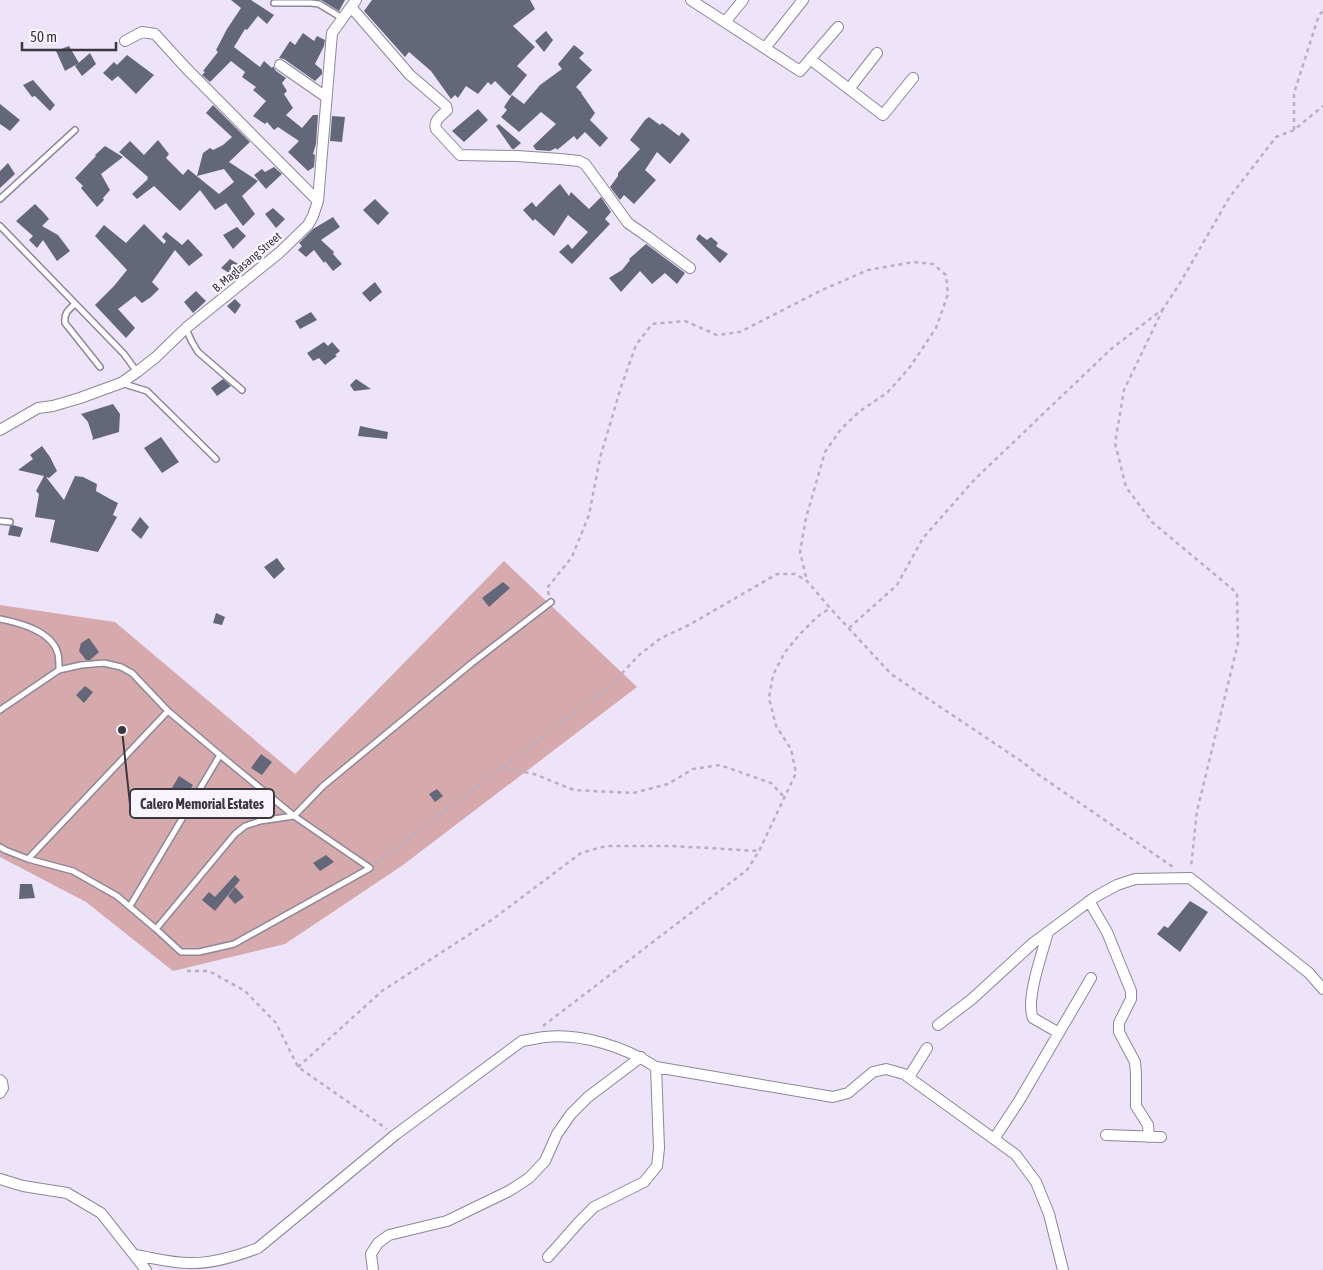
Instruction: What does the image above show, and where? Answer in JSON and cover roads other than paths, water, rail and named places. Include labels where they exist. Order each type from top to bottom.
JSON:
[{"type":"street","points":[[690,0],[800,71],[838,27]]},
{"type":"street","points":[[725,22],[743,0]]},
{"type":"street","points":[[765,48],[804,0]]},
{"type":"street","points":[[353,3],[410,75],[446,106],[447,110],[434,123],[434,126],[460,155],[517,156],[579,161],[585,164],[628,223],[690,268]]},
{"type":"street","name":"B. Maglasang Street","points":[[0,430],[38,408],[53,406],[80,398],[121,383],[156,357],[186,328],[279,253],[308,226],[318,201],[332,33],[353,3]]},
{"type":"street","points":[[125,42],[142,32],[155,34],[186,68],[318,201]]},
{"type":"street","points":[[849,89],[877,54]]},
{"type":"street","points":[[810,59],[883,115],[913,78]]},
{"type":"street","points":[[280,65],[326,97]]},
{"type":"street","points":[[938,1025],[972,999],[1032,943],[1089,901],[1117,885],[1135,879],[1190,878],[1309,973],[1323,989]]},
{"type":"street","points":[[1089,901],[1106,932],[1131,991],[1131,999],[1119,1023],[1119,1032],[1135,1062],[1136,1106],[1148,1125],[1149,1137]]},
{"type":"street","points":[[1048,932],[1032,992],[1030,1009],[1033,1018],[1059,1032]]},
{"type":"street","points":[[994,1139],[1019,1101],[1090,978]]},
{"type":"street","points":[[135,1255],[191,1264],[242,1254],[258,1248],[395,1135],[522,1041],[546,1037],[570,1037],[609,1044],[641,1057],[656,1067],[832,1097],[848,1093],[873,1072],[886,1069],[904,1074],[1016,1155],[1036,1182],[1049,1214],[1063,1270]]},
{"type":"street","points":[[909,1077],[927,1048]]},
{"type":"street","points":[[373,1270],[371,1254],[378,1244],[389,1235],[447,1221],[509,1191],[530,1178],[545,1161],[557,1134],[571,1114],[588,1097],[641,1057]]},
{"type":"street","points":[[548,1257],[594,1207],[644,1182],[657,1166],[659,1148],[656,1067]]},
{"type":"street","points":[[0,1080],[3,1088],[0,1093]]},
{"type":"street","points":[[1106,1135],[1161,1137]]},
{"type":"street","points":[[0,1179],[24,1186],[67,1192],[100,1213],[146,1270]]},
{"type":"lane","points":[[274,3],[315,3],[342,18]]},
{"type":"lane","points":[[0,199],[75,130]]},
{"type":"lane","points":[[0,226],[124,354],[137,372]]},
{"type":"lane","points":[[75,304],[66,311],[66,323],[100,367]]},
{"type":"lane","points":[[186,328],[198,352],[242,390]]},
{"type":"lane","points":[[121,383],[147,391],[216,459]]},
{"type":"lane","points":[[0,521],[10,522]]},
{"type":"lane","points":[[156,929],[235,834],[245,826],[260,821],[294,816],[324,786],[550,602]]},
{"type":"lane","points":[[0,619],[33,628],[46,636],[58,655],[59,670]]},
{"type":"lane","points":[[0,710],[59,670],[104,663],[121,667],[137,678],[168,711],[294,816],[370,868],[234,944],[199,952],[181,952],[117,896],[73,872],[28,859],[0,847]]},
{"type":"lane","points":[[28,859],[168,711]]},
{"type":"lane","points":[[130,906],[220,754]]},
{"type":"place","name":"Calero Memorial Estates","points":[[122,730]]}]
